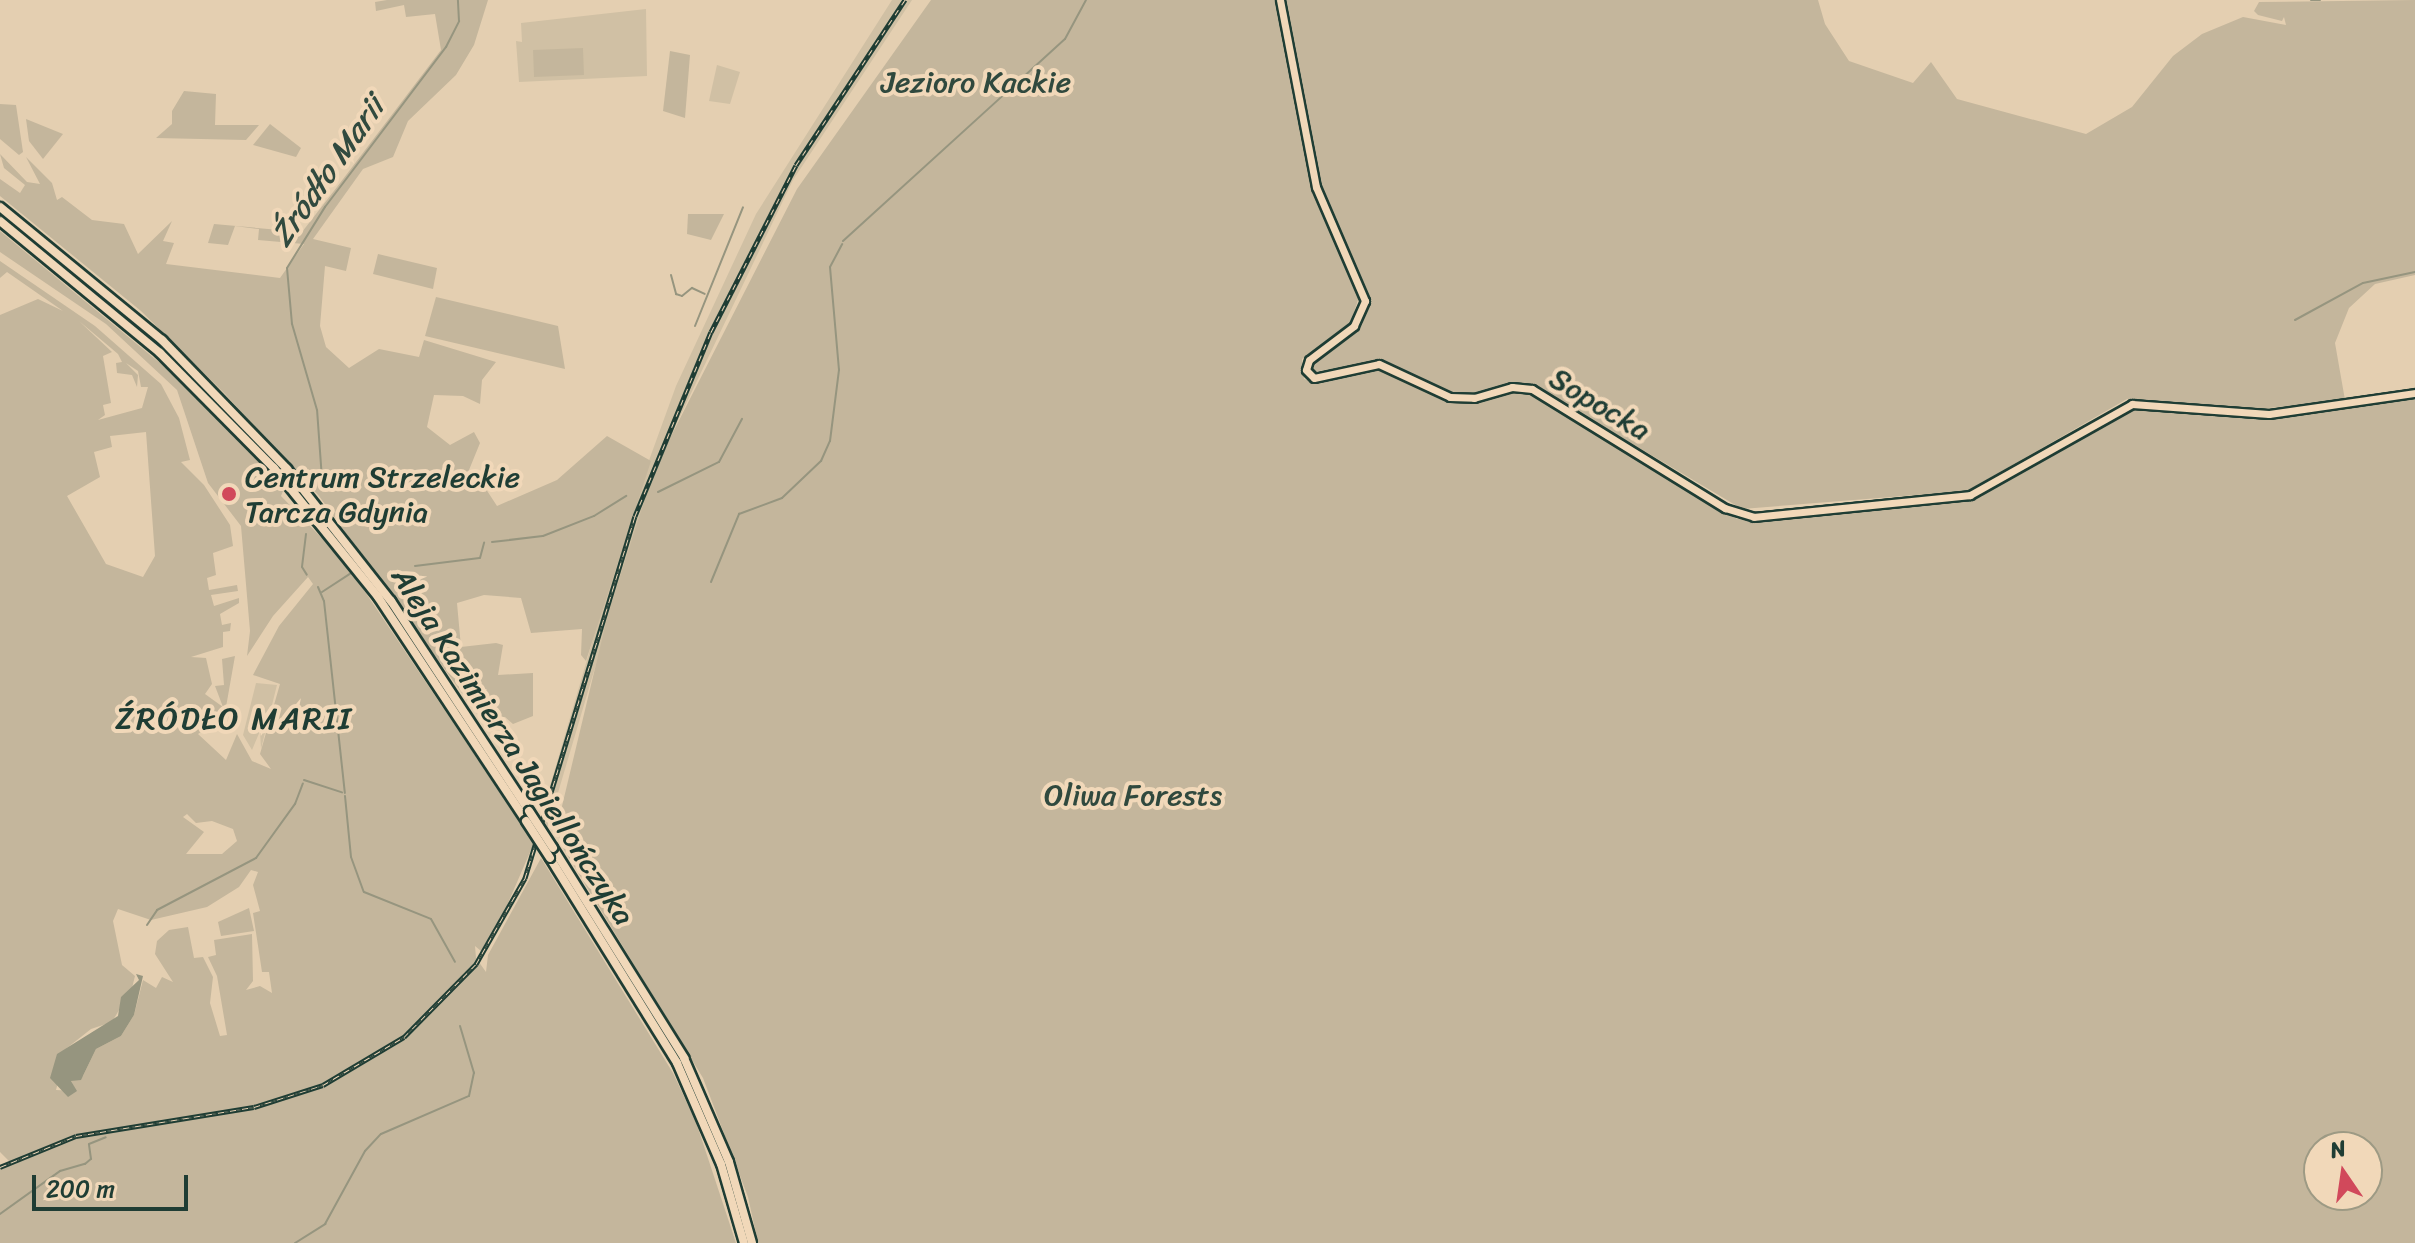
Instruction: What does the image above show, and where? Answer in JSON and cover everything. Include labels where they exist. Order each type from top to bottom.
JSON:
[{"type":"highway","name":"Aleja Kazimierza Jagiellończyka","points":[[0,207],[162,340],[287,469],[391,601],[553,848],[684,1058],[729,1162],[752,1243]]},
{"type":"highway","name":"Aleja Kazimierza Jagiellończyka","points":[[0,221],[160,353],[284,480],[378,597],[550,858],[677,1063],[721,1164],[744,1243]]},
{"type":"main road","name":"Sopocka","points":[[1280,0],[1316,187],[1365,301],[1354,326],[1309,360],[1310,376],[1323,379],[1379,364],[1450,397],[1474,398],[1517,387],[1532,389],[1725,508],[1754,517],[1959,497],[1981,491],[2132,404],[2269,414],[2415,393]]},
{"type":"shaded area","points":[[892,0],[912,0],[793,180],[652,475],[547,830],[540,820],[631,510],[676,386],[756,214]]},
{"type":"shaded area","points":[[646,9],[647,76],[519,82],[516,41],[522,42],[521,23]]},
{"type":"shaded area","points":[[717,65],[740,72],[730,104],[709,101]]},
{"type":"shaded area","points":[[256,683],[277,685],[261,749],[260,731],[252,750],[243,735]]},
{"type":"shaded area","points":[[136,974],[143,976],[134,1015],[121,1036],[96,1049],[81,1080],[71,1081],[77,1091],[68,1097],[50,1078],[57,1054],[118,1016],[121,997],[139,980]]},
{"type":"green space","points":[[488,0],[474,45],[456,75],[408,121],[393,157],[363,169],[313,239],[351,248],[346,271],[325,266],[320,326],[326,347],[349,368],[379,349],[419,357],[424,340],[496,362],[482,380],[480,404],[463,396],[434,395],[427,427],[450,445],[474,432],[480,443],[469,470],[471,480],[482,483],[497,506],[557,480],[607,436],[651,461],[586,661],[581,655],[582,629],[531,633],[521,598],[484,595],[457,603],[461,647],[503,645],[498,675],[533,673],[533,716],[513,724],[505,717],[483,722],[319,496],[225,394],[141,311],[0,196],[0,179],[20,193],[25,185],[4,168],[0,154],[27,182],[40,184],[26,157],[52,183],[57,200],[62,197],[92,220],[124,224],[138,254],[172,221],[163,241],[174,243],[166,264],[280,278],[304,244],[258,240],[259,229],[235,226],[228,245],[208,243],[214,224],[302,232],[337,187],[441,50],[435,14],[406,17],[404,5],[376,11],[375,2]]},
{"type":"green space","name":"Oliwa Forests","points":[[931,0],[1276,0],[1314,195],[1359,297],[1350,324],[1302,359],[1304,379],[1319,384],[1380,368],[1447,401],[1476,402],[1516,391],[1529,393],[1737,519],[1779,520],[1972,499],[2135,408],[2271,418],[2415,397],[2415,1243],[758,1243],[748,1197],[703,1078],[560,843],[557,827],[608,614],[648,489],[670,438],[797,189]]},
{"type":"green space","points":[[1284,0],[1818,0],[1825,24],[1849,61],[1913,83],[1931,62],[1957,99],[2086,134],[2132,107],[2173,56],[2202,34],[2243,17],[2286,25],[2284,17],[2282,21],[2258,15],[2254,11],[2259,2],[2415,0],[2415,275],[2375,284],[2349,308],[2335,343],[2345,400],[2259,409],[2127,399],[1967,491],[1742,509],[1535,386],[1517,382],[1481,392],[1448,392],[1384,360],[1313,372],[1313,363],[1362,325],[1369,302],[1321,193]]},
{"type":"green space","points":[[583,48],[584,75],[534,77],[533,50]]},
{"type":"green space","points":[[670,51],[690,55],[685,118],[663,111]]},
{"type":"green space","points":[[184,91],[216,94],[215,125],[259,125],[246,140],[156,138],[172,124],[172,111]]},
{"type":"green space","points":[[0,104],[16,105],[23,152],[19,155],[0,139]]},
{"type":"green space","points":[[26,119],[63,134],[43,159],[29,141]]},
{"type":"green space","points":[[270,124],[301,148],[296,157],[253,145]]},
{"type":"green space","points":[[688,214],[724,214],[711,240],[687,234]]},
{"type":"green space","points":[[0,231],[206,401],[285,486],[281,496],[345,562],[534,843],[501,919],[481,951],[475,946],[476,958],[486,972],[488,955],[541,858],[673,1073],[696,1122],[736,1243],[0,1243],[0,1168],[10,1162],[0,1152],[0,315],[38,299],[63,311],[7,272],[0,278],[0,261],[95,326],[161,384],[179,418],[190,460],[181,462],[204,485],[230,525],[233,546],[213,553],[216,575],[207,578],[209,590],[237,585],[238,591],[211,595],[214,606],[239,598],[239,603],[220,614],[222,625],[231,623],[230,631],[223,632],[223,647],[191,657],[206,658],[212,684],[205,694],[223,707],[215,686],[224,685],[222,659],[235,656],[226,707],[213,728],[207,710],[205,729],[198,734],[226,760],[237,734],[252,761],[271,769],[260,754],[280,684],[253,675],[279,626],[313,584],[308,577],[273,616],[247,656],[250,631],[241,526],[208,483],[177,390],[106,324],[0,252]],"holes":[[[79,321],[118,354],[122,362],[116,363],[117,373],[132,375],[137,387],[138,375],[126,363],[138,371],[141,387],[148,387],[142,408],[98,420],[105,415],[103,405],[111,403],[103,356],[112,352]],[[146,432],[155,556],[143,577],[106,564],[67,496],[100,477],[94,452],[112,447],[110,436]],[[187,814],[196,823],[212,821],[233,829],[237,841],[222,854],[186,854],[204,832],[183,817]],[[251,870],[258,872],[253,885],[260,911],[253,913],[262,972],[269,972],[272,993],[260,986],[246,990],[253,981],[252,934],[214,940],[216,955],[208,957],[217,976],[227,1035],[220,1036],[210,1003],[213,977],[203,957],[194,958],[188,927],[169,930],[157,941],[155,954],[173,982],[162,977],[156,988],[143,980],[134,1015],[121,1036],[96,1049],[83,1076],[71,1081],[76,1091],[56,1090],[67,1048],[91,1029],[112,1022],[132,988],[135,976],[122,965],[113,921],[118,909],[151,920],[207,907],[239,887]]]},
{"type":"green space","points":[[378,254],[437,268],[433,289],[373,274]]},
{"type":"green space","points":[[436,297],[558,326],[565,369],[425,336]]},
{"type":"green space","points":[[249,908],[254,931],[221,936],[218,922]]},
{"type":"waterway","name":"Źródło Marii","points":[[322,479],[317,410],[292,324],[287,268],[325,207],[446,47],[459,21],[458,0]]},
{"type":"waterway","points":[[843,241],[1065,39],[1086,0]]},
{"type":"waterway","points":[[2311,0],[2320,0]]},
{"type":"waterway","points":[[695,326],[743,207]]},
{"type":"waterway","points":[[711,582],[739,514],[782,498],[821,461],[830,441],[839,370],[830,267],[842,244]]},
{"type":"waterway","points":[[2295,320],[2363,283],[2415,272]]},
{"type":"waterway","points":[[671,275],[676,294],[682,296],[692,288],[705,294]]},
{"type":"waterway","points":[[658,492],[719,462],[742,419]]},
{"type":"waterway","points":[[492,542],[543,536],[594,516],[626,496]]},
{"type":"waterway","name":"Źródło Marii","points":[[306,534],[302,567],[307,575]]},
{"type":"waterway","points":[[415,566],[480,558],[484,543]]},
{"type":"waterway","points":[[322,592],[351,573]]},
{"type":"waterway","name":"Źródło Marii","points":[[318,587],[324,601],[345,793]]},
{"type":"waterway","points":[[304,780],[342,792]]},
{"type":"waterway","points":[[147,925],[157,910],[256,858],[295,804],[303,783]]},
{"type":"waterway","name":"Źródło Marii","points":[[345,796],[351,857],[364,892],[431,919],[455,962]]},
{"type":"waterway","name":"Źródło Marii","points":[[295,1243],[325,1224],[365,1151],[381,1134],[469,1096],[474,1073],[460,1026]]},
{"type":"waterway","points":[[0,1214],[60,1171],[85,1164],[91,1159],[89,1144],[106,1137]]},
{"type":"railway","points":[[0,1167],[76,1136],[254,1107],[323,1085],[404,1037],[476,964],[525,878],[635,516],[711,332],[796,165],[905,0]]},
{"type":"place","name":"Centrum Strzeleckie Tarcza Gdynia","points":[[229,494]]},
{"type":"district","name":"ŹRÓDŁO MARII","points":[[234,719]]},
{"type":"park label","name":"Jezioro Kackie","points":[[976,82]]}]
